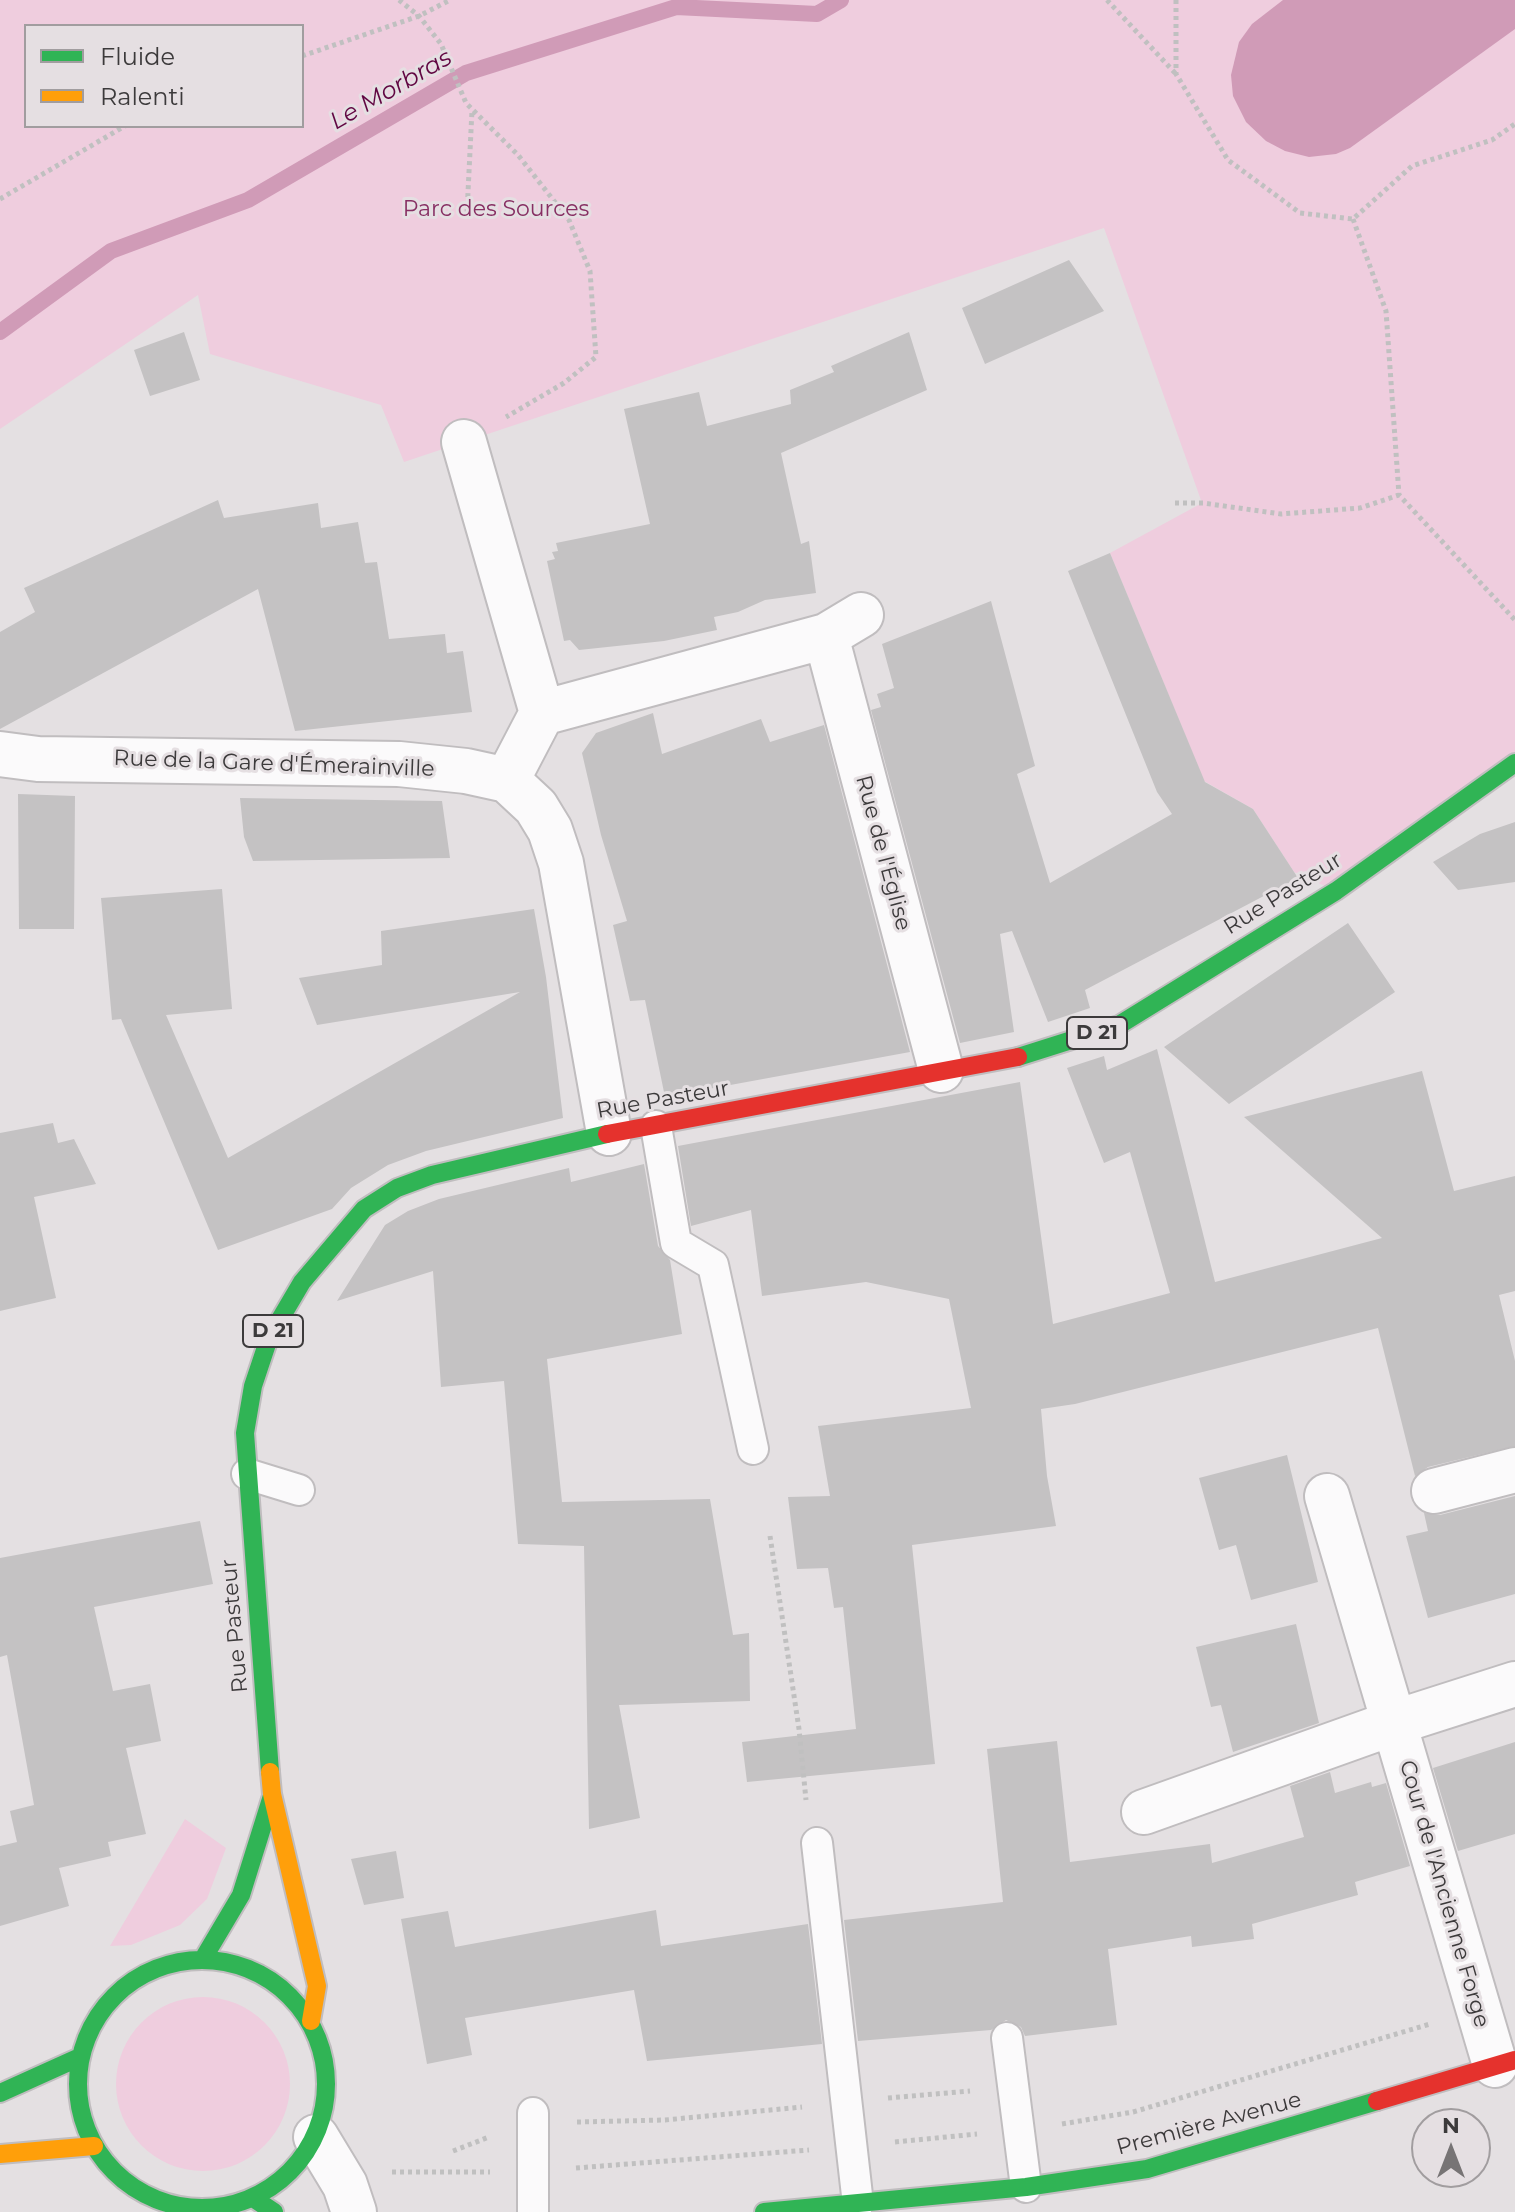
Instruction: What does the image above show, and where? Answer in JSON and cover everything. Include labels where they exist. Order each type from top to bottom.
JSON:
[{"type":"main road","name":"Rue Pasteur","points":[[311,2021],[317,1986],[272,1794],[245,1433],[253,1386],[269,1338],[302,1282],[364,1209],[397,1188],[432,1175],[609,1133],[1024,1056],[1119,1025],[1336,891],[1515,763]]},
{"type":"main road","name":"Rue Pasteur","points":[[203,1959],[241,1895],[272,1794]]},
{"type":"main road","points":[[203,1959],[232,1962],[263,1974],[290,1995],[311,2021],[325,2059],[327,2099],[316,2137],[300,2163],[278,2183],[253,2198],[218,2208],[181,2208],[147,2195],[116,2175],[94,2146],[82,2118],[77,2088],[80,2057],[96,2019],[123,1987],[158,1967],[203,1959]]},
{"type":"main road","points":[[0,2093],[80,2057]]},
{"type":"main road","name":"Première Avenue","points":[[764,2212],[1026,2187],[1147,2169],[1505,2063]]},
{"type":"main road","points":[[0,2154],[94,2146]]},
{"type":"main road","points":[[253,2198],[274,2212]]},
{"type":"street","points":[[464,442],[542,713],[507,780],[536,807],[550,830],[561,863],[609,1133]]},
{"type":"street","name":"Rue de l'Église","points":[[542,713],[844,625],[941,1070]]},
{"type":"street","name":"Rue de la Gare d'Émerainville","points":[[0,754],[38,759],[399,764],[466,771],[507,780]]},
{"type":"street","points":[[1434,1491],[1515,1470]]},
{"type":"street","name":"Cour de l'Ancienne Forge","points":[[1327,1496],[1477,2011],[1505,2063]]},
{"type":"street","points":[[1144,1812],[1393,1723],[1515,1684]]},
{"type":"street","points":[[316,2137],[350,2199]]},
{"type":"lane","points":[[656,1126],[676,1243],[713,1265],[753,1449]]},
{"type":"lane","points":[[247,1474],[299,1490]]},
{"type":"lane","points":[[817,1843],[858,2204]]},
{"type":"lane","points":[[1007,2038],[1026,2187]]},
{"type":"lane","points":[[533,2118],[533,2212]]},
{"type":"path","points":[[399,0],[419,16],[441,44],[466,103],[518,155],[569,220],[590,271],[596,357],[564,383],[464,442]]},
{"type":"path","points":[[304,55],[419,16],[450,0]]},
{"type":"path","points":[[1107,0],[1176,74],[1228,160],[1300,213],[1353,219],[1412,166],[1492,140],[1515,124]]},
{"type":"path","points":[[1176,0],[1176,74]]},
{"type":"path","points":[[467,213],[472,109]]},
{"type":"path","points":[[0,199],[122,128]]},
{"type":"path","points":[[1353,219],[1386,311],[1399,495],[1515,620]]},
{"type":"path","points":[[1175,503],[1203,503],[1281,514],[1360,508],[1399,495]]},
{"type":"path","points":[[350,2199],[360,2173],[533,2170],[852,2146],[1019,2129],[1133,2112],[1477,2011]]},
{"type":"path","points":[[453,2151],[533,2118],[665,2120],[956,2090],[1014,2092]]},
{"type":"green space","name":"Parc des Sources","points":[[0,0],[1515,0],[1515,763],[1336,891],[1294,872],[1253,809],[1204,781],[1110,553],[1202,503],[1104,228],[404,462],[381,405],[210,354],[198,295],[0,429]]},
{"type":"green space","points":[[185,1819],[226,1848],[207,1899],[180,1925],[131,1945],[110,1946]]},
{"type":"green space","points":[[203,1997],[236,2004],[264,2023],[283,2051],[290,2084],[283,2117],[264,2145],[236,2164],[203,2171],[170,2164],[142,2145],[123,2117],[116,2084],[123,2051],[142,2023],[170,2004]]},
{"type":"shaded area","points":[[1283,0],[1515,0],[1515,29],[1350,148],[1336,154],[1309,157],[1285,151],[1266,141],[1246,122],[1233,96],[1231,75],[1239,42],[1252,24]]},
{"type":"building","points":[[1069,260],[1104,311],[985,364],[962,308]]},
{"type":"building","points":[[184,332],[200,380],[150,396],[134,350]]},
{"type":"building","points":[[909,332],[927,390],[781,453],[801,544],[809,541],[816,593],[765,600],[738,612],[714,617],[717,630],[664,641],[579,650],[570,640],[564,641],[547,561],[555,559],[552,552],[558,551],[556,543],[650,524],[624,409],[699,392],[707,426],[791,404],[790,390],[834,372],[831,366]]},
{"type":"building","points":[[218,500],[224,518],[318,503],[321,528],[358,522],[365,563],[377,562],[389,639],[445,634],[447,653],[463,651],[472,712],[295,731],[258,589],[0,729],[0,632],[35,612],[24,588]]},
{"type":"building","points":[[1110,553],[1205,782],[1253,809],[1298,878],[1085,990],[1090,1008],[1048,1022],[1012,931],[1000,934],[1014,1032],[960,1043],[871,710],[881,707],[877,694],[894,688],[882,644],[991,601],[1035,766],[1017,774],[1050,883],[1172,814],[1157,792],[1068,571]]},
{"type":"building","points":[[653,713],[662,754],[761,719],[770,742],[824,725],[910,1052],[665,1097],[645,1000],[630,1001],[613,925],[627,921],[601,835],[582,753],[596,733]]},
{"type":"building","points":[[18,794],[75,796],[74,929],[19,929]]},
{"type":"building","points":[[240,798],[442,801],[450,858],[253,861],[244,837]]},
{"type":"building","points":[[1515,822],[1515,882],[1458,890],[1433,862],[1480,834]]},
{"type":"building","points":[[222,889],[232,1009],[166,1015],[228,1158],[520,992],[317,1025],[299,978],[382,965],[381,931],[534,909],[546,977],[563,1118],[426,1151],[388,1165],[351,1188],[332,1209],[218,1250],[121,1019],[112,1020],[101,898]]},
{"type":"building","points":[[1348,923],[1395,992],[1229,1104],[1164,1047]]},
{"type":"building","points":[[1157,1049],[1215,1282],[1382,1238],[1244,1117],[1422,1071],[1454,1191],[1515,1176],[1515,1291],[1499,1295],[1515,1361],[1515,1446],[1428,1467],[1415,1476],[1378,1328],[1075,1404],[1041,1409],[1047,1476],[1056,1526],[912,1545],[935,1764],[747,1782],[742,1742],[856,1729],[843,1607],[834,1608],[828,1568],[797,1569],[788,1497],[830,1496],[818,1426],[971,1408],[949,1299],[866,1282],[762,1296],[751,1210],[691,1226],[678,1146],[1020,1082],[1053,1324],[1170,1293],[1130,1152],[1104,1163],[1067,1068],[1104,1056],[1107,1070]]},
{"type":"building","points":[[53,1123],[58,1143],[74,1139],[96,1184],[34,1197],[56,1298],[0,1311],[0,1133]]},
{"type":"building","points":[[644,1164],[658,1246],[670,1260],[682,1334],[547,1359],[562,1502],[710,1499],[733,1635],[749,1633],[750,1701],[619,1705],[640,1818],[589,1829],[584,1546],[518,1544],[504,1381],[441,1387],[433,1271],[337,1301],[385,1225],[408,1211],[439,1199],[569,1168],[571,1182]]},
{"type":"building","points":[[1287,1455],[1318,1582],[1251,1600],[1236,1545],[1219,1550],[1199,1478]]},
{"type":"building","points":[[1515,1496],[1515,1594],[1428,1618],[1406,1536],[1428,1531],[1424,1513],[1440,1515]]},
{"type":"building","points":[[200,1521],[213,1584],[94,1607],[113,1691],[150,1684],[161,1741],[126,1748],[146,1834],[108,1842],[111,1856],[59,1868],[69,1906],[0,1926],[0,1846],[17,1842],[10,1811],[34,1805],[7,1655],[0,1657],[0,1558]]},
{"type":"building","points":[[1296,1624],[1319,1723],[1233,1752],[1221,1705],[1211,1707],[1196,1647]]},
{"type":"building","points":[[1057,1741],[1070,1862],[1210,1844],[1212,1863],[1304,1837],[1290,1786],[1330,1772],[1335,1793],[1371,1782],[1372,1787],[1386,1783],[1410,1866],[1355,1882],[1358,1895],[1252,1924],[1254,1939],[1192,1947],[1191,1936],[1108,1949],[1117,2025],[1025,2036],[1021,2027],[1006,2020],[991,2030],[858,2041],[844,1920],[1003,1902],[987,1749]]},
{"type":"building","points":[[1515,1742],[1515,1834],[1458,1851],[1433,1768]]},
{"type":"building","points":[[396,1851],[404,1898],[364,1905],[351,1859]]},
{"type":"building","points":[[656,1910],[661,1946],[808,1924],[822,2044],[647,2061],[634,1990],[465,2018],[472,2055],[427,2064],[401,1919],[448,1911],[455,1947]]},
{"type":"waterway","name":"Le Morbras","points":[[0,332],[111,251],[248,200],[466,73],[676,7],[817,14],[841,0]]},
{"type":"traffic: fast","points":[[1018,1057],[1119,1025],[1336,891],[1515,763]]},
{"type":"traffic: fast","points":[[270,1772],[245,1433],[253,1386],[269,1338],[302,1282],[364,1209],[397,1188],[432,1175],[607,1134]]},
{"type":"traffic: fast","points":[[203,1959],[241,1895],[272,1796]]},
{"type":"traffic: fast","points":[[202,1960],[226,1962],[250,1969],[290,1996],[317,2036],[324,2060],[326,2084],[324,2108],[317,2132],[290,2172],[250,2199],[226,2206],[202,2208],[178,2206],[154,2199],[114,2172],[87,2132],[80,2108],[78,2084],[80,2060],[87,2036],[114,1996],[154,1969],[178,1962],[202,1960]]},
{"type":"traffic: fast","points":[[0,2093],[80,2057]]},
{"type":"traffic: fast","points":[[764,2212],[1026,2187],[1147,2169],[1377,2101]]},
{"type":"traffic: fast","points":[[253,2198],[274,2212]]},
{"type":"traffic: slow","points":[[270,1772],[272,1794],[317,1986],[311,2021]]},
{"type":"traffic: slow","points":[[0,2154],[94,2146]]},
{"type":"traffic: jam","points":[[607,1134],[1018,1057]]},
{"type":"traffic: jam","points":[[1377,2101],[1515,2060]]}]
